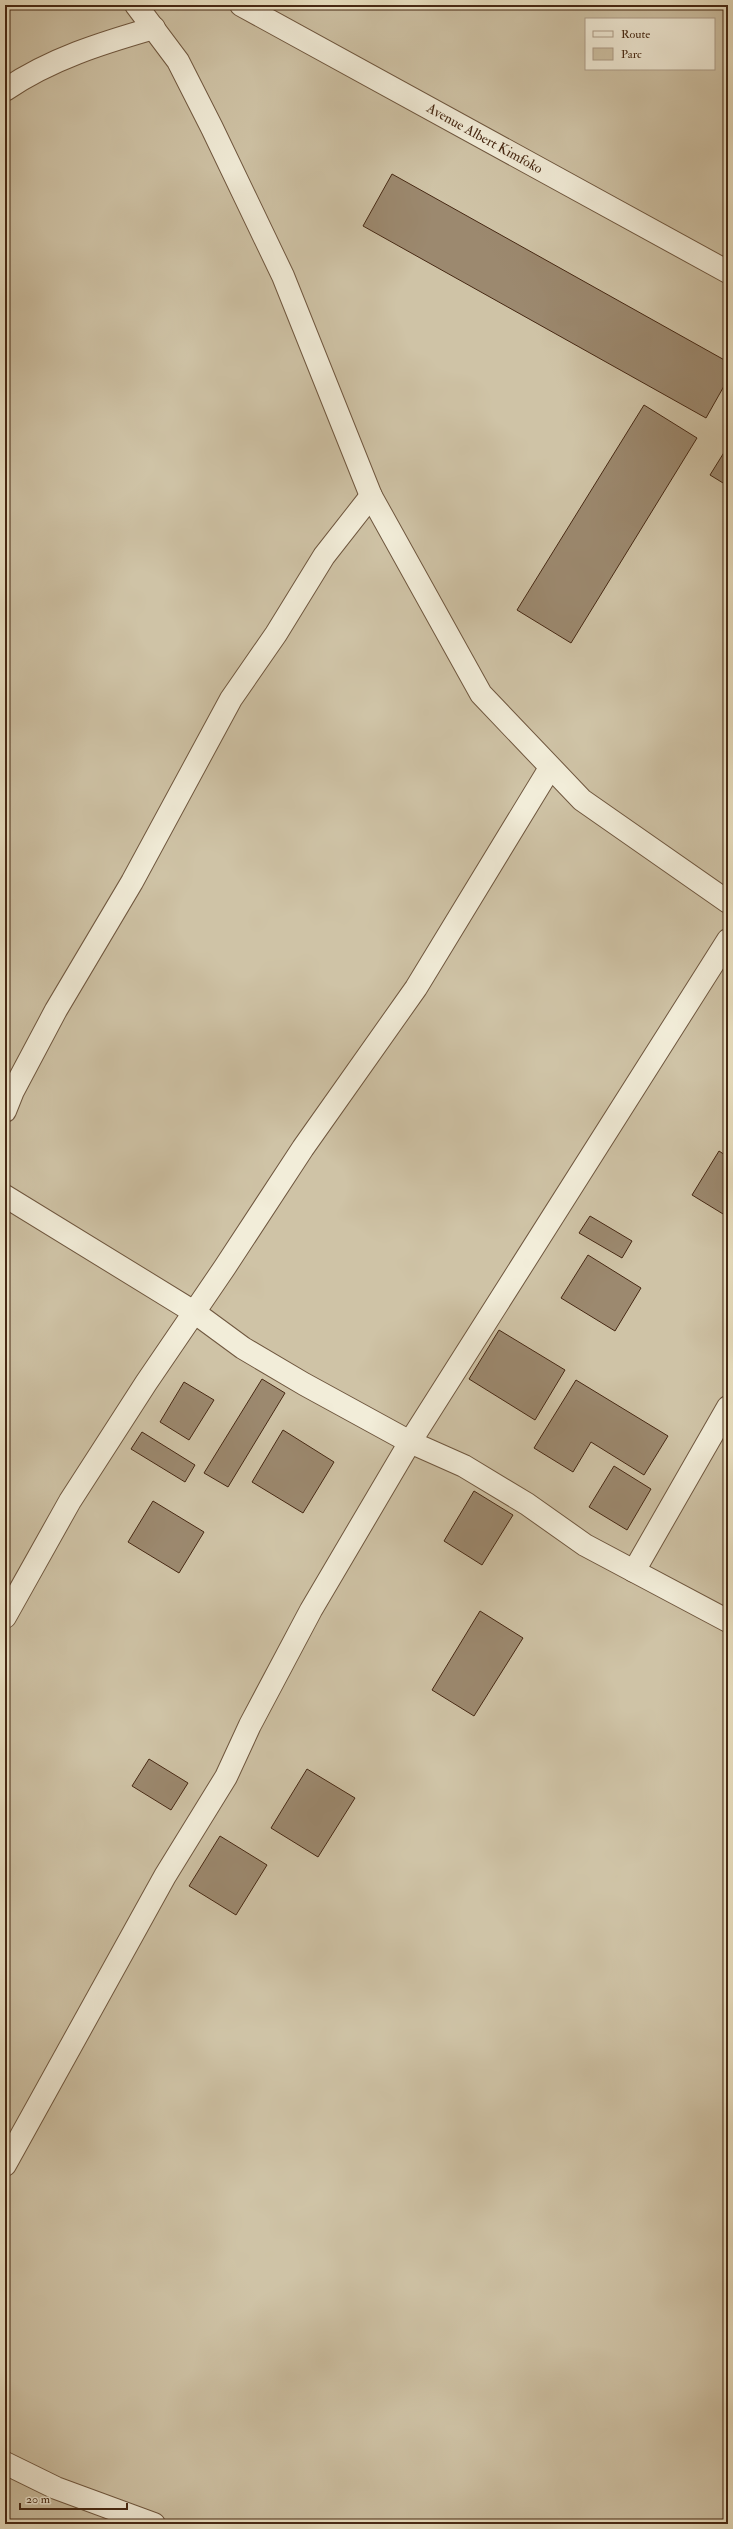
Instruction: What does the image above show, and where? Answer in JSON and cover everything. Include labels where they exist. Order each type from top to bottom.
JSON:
[{"type":"street","points":[[136,5],[178,61],[283,276],[371,496],[481,694],[582,800],[728,902]]},
{"type":"street","name":"Avenue Albert Kimfoko","points":[[241,5],[728,272]]},
{"type":"street","points":[[5,90],[47,64],[108,41],[154,28]]},
{"type":"street","points":[[5,1111],[52,1016],[132,882],[231,699],[276,634],[324,556],[371,496]]},
{"type":"street","points":[[5,1617],[70,1500],[303,1148],[416,988],[550,768]]},
{"type":"street","points":[[5,2165],[165,1876],[226,1777],[250,1725],[311,1610],[410,1442],[728,940]]},
{"type":"street","points":[[5,1196],[194,1312],[243,1348],[304,1384],[410,1442],[464,1466],[527,1504],[585,1545],[728,1621]]},
{"type":"street","points":[[634,1571],[728,1407]]},
{"type":"street","points":[[5,2463],[110,2517],[154,2524]]},
{"type":"green space","points":[[5,5],[728,5],[728,2524],[5,2524]]},
{"type":"building","points":[[392,174],[728,362],[728,379],[706,418],[363,226]]},
{"type":"building","points":[[644,405],[697,438],[571,643],[517,610]]},
{"type":"building","points":[[728,446],[728,486],[710,475]]},
{"type":"building","points":[[719,1151],[728,1157],[728,1217],[692,1195]]},
{"type":"building","points":[[590,1216],[632,1241],[622,1258],[579,1233]]},
{"type":"building","points":[[588,1255],[641,1288],[615,1331],[561,1298]]},
{"type":"building","points":[[499,1330],[565,1370],[535,1420],[469,1379]]},
{"type":"building","points":[[262,1379],[285,1393],[228,1487],[204,1473]]},
{"type":"building","points":[[576,1380],[668,1436],[644,1475],[591,1442],[573,1472],[534,1448]]},
{"type":"building","points":[[184,1382],[214,1400],[189,1440],[160,1422]]},
{"type":"building","points":[[283,1430],[334,1462],[303,1513],[252,1482]]},
{"type":"building","points":[[142,1432],[195,1465],[185,1482],[131,1449]]},
{"type":"building","points":[[614,1466],[651,1489],[627,1530],[589,1507]]},
{"type":"building","points":[[474,1491],[513,1515],[482,1565],[444,1541]]},
{"type":"building","points":[[153,1501],[204,1532],[179,1573],[128,1542]]},
{"type":"building","points":[[480,1611],[523,1638],[474,1716],[432,1690]]},
{"type":"building","points":[[149,1759],[188,1783],[171,1810],[132,1786]]},
{"type":"building","points":[[307,1769],[355,1798],[318,1857],[271,1828]]},
{"type":"building","points":[[220,1836],[267,1865],[236,1915],[189,1886]]}]
